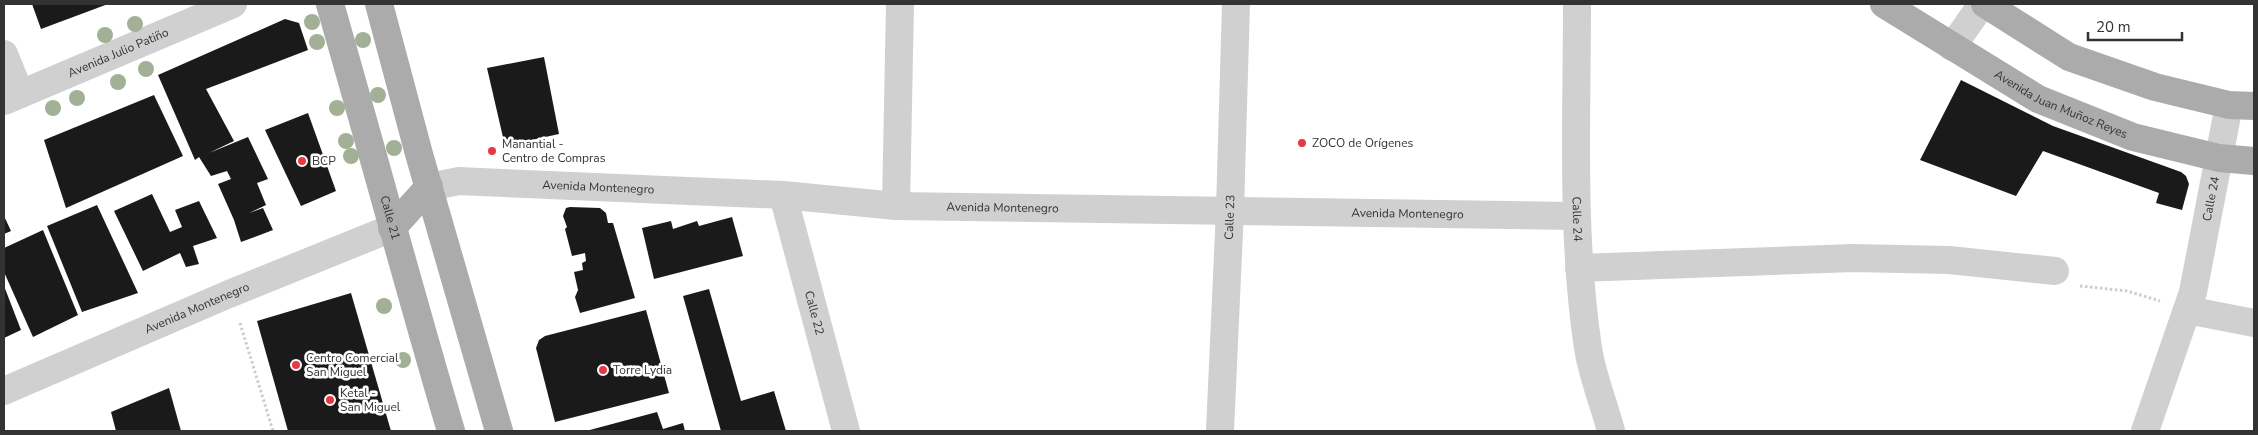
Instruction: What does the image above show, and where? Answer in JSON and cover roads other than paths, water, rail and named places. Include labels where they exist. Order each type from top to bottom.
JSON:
[{"type":"main road","name":"Calle 21","points":[[330,4],[451,431]]},
{"type":"main road","points":[[378,4],[499,431]]},
{"type":"main road","name":"Avenida Juan Muñoz Reyes","points":[[1884,4],[2038,99],[2133,137],[2219,158],[2254,161]]},
{"type":"main road","points":[[1984,4],[2069,57],[2155,87],[2242,106]]},
{"type":"main road","points":[[392,228],[429,187]]},
{"type":"street","name":"Avenida Julio Patiño","points":[[12,97],[233,4]]},
{"type":"street","points":[[896,206],[900,4]]},
{"type":"street","name":"Calle 23","points":[[1220,431],[1230,210],[1236,4]]},
{"type":"street","name":"Calle 24","points":[[1577,4],[1576,216],[1579,268],[1588,350],[1611,431]]},
{"type":"street","points":[[1952,47],[1984,4]]},
{"type":"street","points":[[4,54],[12,97]]},
{"type":"street","name":"Calle 24","points":[[2145,431],[2190,301],[2219,158],[2242,106]]},
{"type":"street","name":"Avenida Montenegro","points":[[429,187],[459,181],[783,195],[896,206],[1576,216]]},
{"type":"street","name":"Calle 22","points":[[783,195],[846,431]]},
{"type":"street","name":"Avenida Montenegro","points":[[4,391],[228,294],[392,228]]},
{"type":"street","points":[[1579,268],[1854,258],[1949,260],[2055,271]]},
{"type":"street","points":[[2190,301],[2254,323]]},
{"type":"place","name":"ZOCO de Orígenes","points":[[1302,143]]},
{"type":"place","name":"Manantial - Centro de Compras","points":[[492,151]]},
{"type":"place","name":"BCP","points":[[302,161]]},
{"type":"place","name":"Centro Comercial San Miguel","points":[[296,365]]},
{"type":"place","name":"Torre Lydia","points":[[603,370]]},
{"type":"place","name":"Ketal - San Miguel","points":[[330,400]]}]
